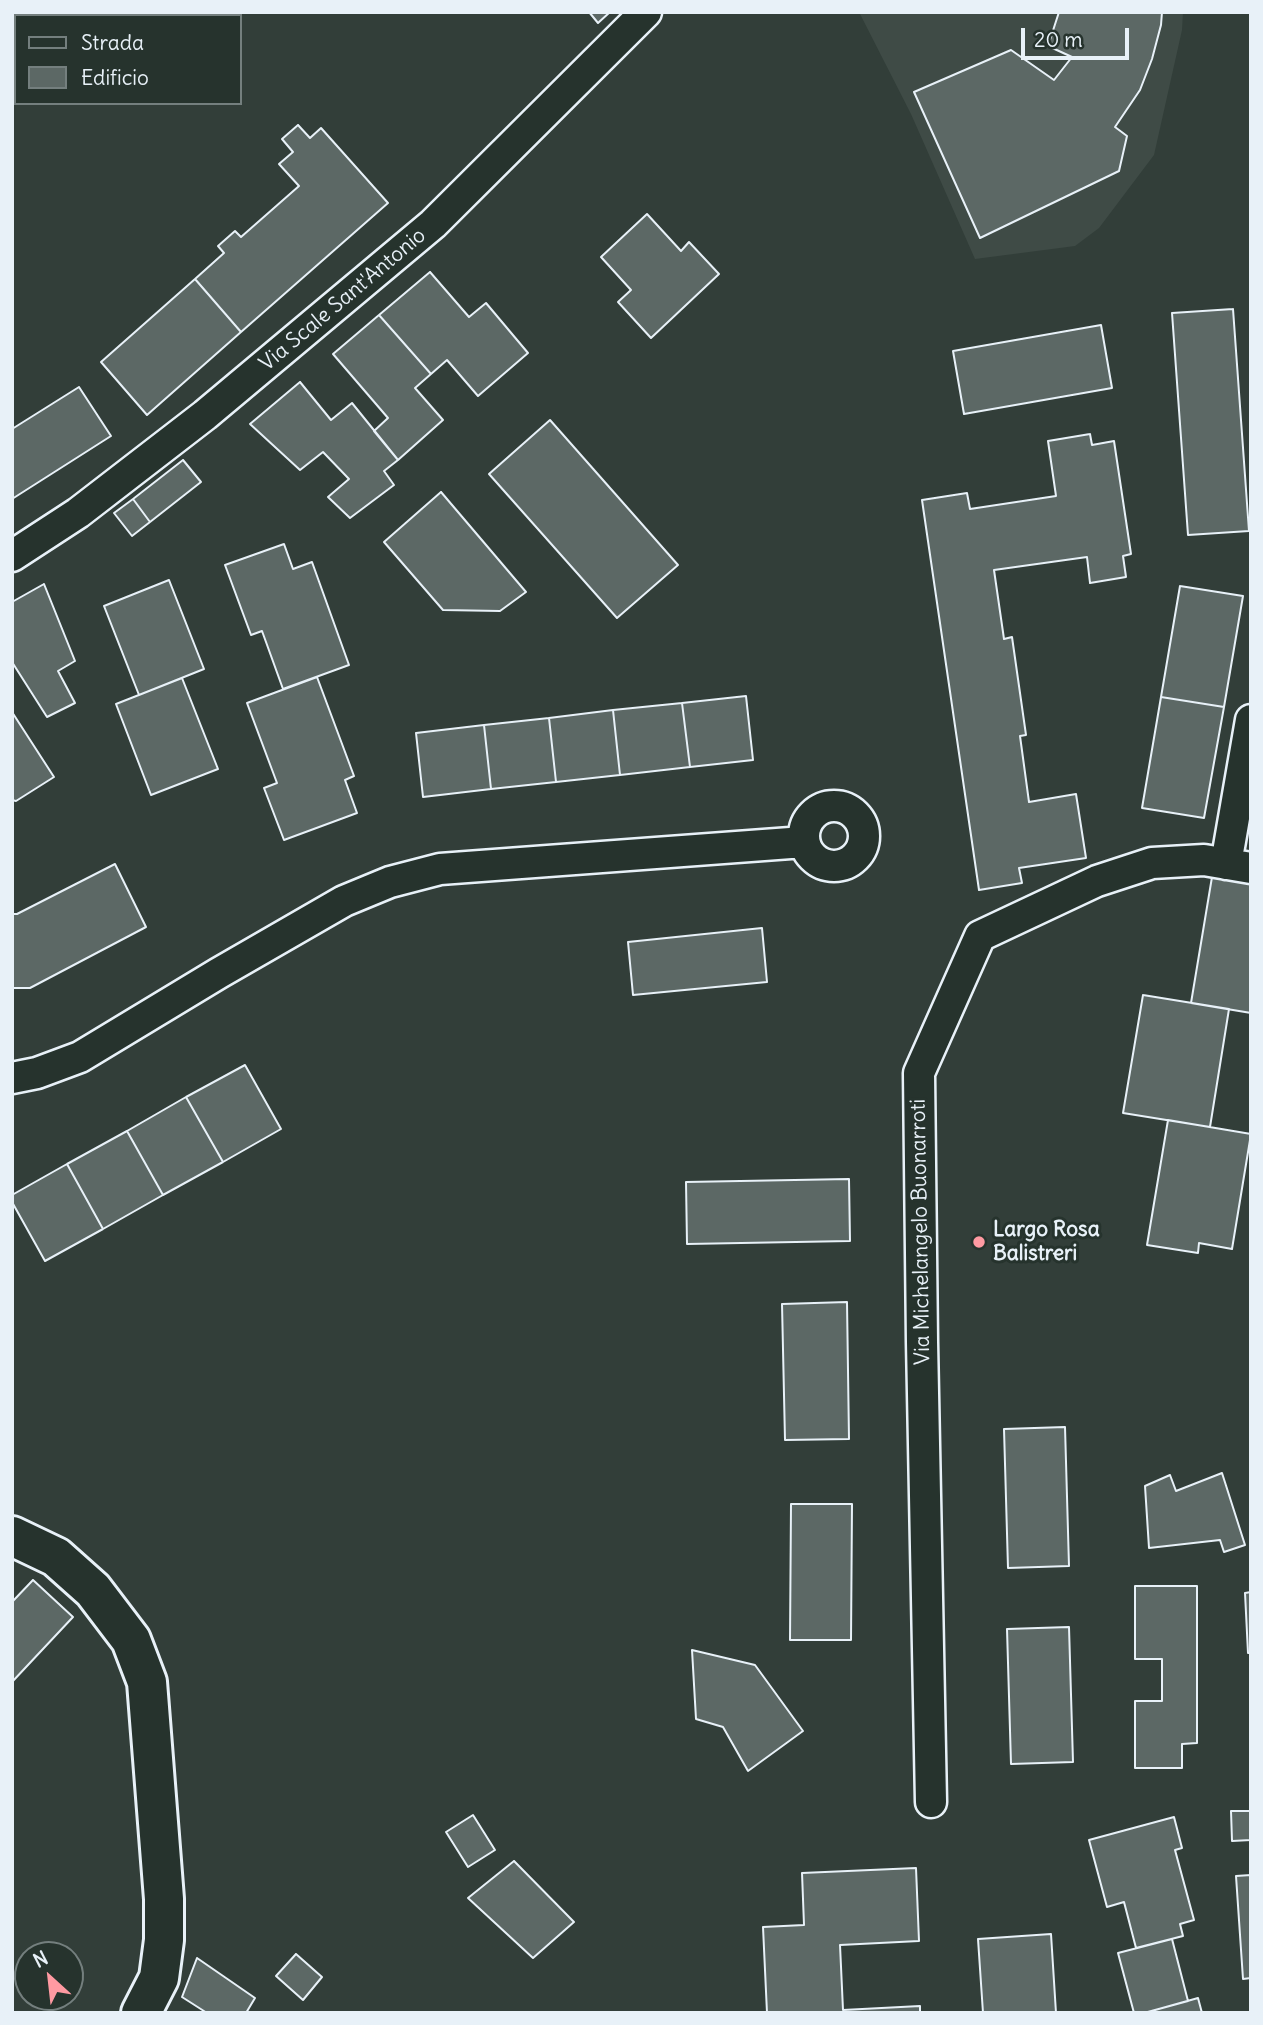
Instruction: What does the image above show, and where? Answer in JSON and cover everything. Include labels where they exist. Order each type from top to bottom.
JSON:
[{"type":"street","name":"Via Scale Sant'Antonio","points":[[12,556],[78,513],[205,415],[433,224],[646,12]]},
{"type":"street","name":"Via Michelangelo Buonarroti","points":[[931,1802],[919,1073],[980,936],[1097,881],[1152,863],[1204,860],[1239,866],[1251,720]]},
{"type":"street","points":[[12,1077],[37,1073],[79,1057],[344,901],[390,882],[440,869],[804,842]]},
{"type":"street","points":[[12,1536],[56,1557],[93,1590],[131,1640],[147,1682],[164,1899],[164,1940],[159,1978],[141,2013]]},
{"type":"shaded area","points":[[859,12],[1183,12],[1182,30],[1154,155],[1099,228],[1075,246],[975,259],[911,114]]},
{"type":"building","points":[[589,12],[610,12],[598,23]]},
{"type":"building","points":[[1059,12],[1162,12],[1152,59],[1140,90],[1115,127],[1127,136],[1119,171],[980,238],[914,92],[1011,50],[1054,80],[1072,57],[1048,46]]},
{"type":"building","points":[[298,125],[310,138],[321,128],[388,203],[241,332],[195,279],[224,253],[218,246],[235,231],[241,237],[299,186],[279,164],[293,152],[282,139]]},
{"type":"building","points":[[647,214],[681,251],[689,242],[719,274],[651,338],[618,302],[631,290],[601,257]]},
{"type":"building","points":[[430,272],[469,317],[486,303],[528,353],[478,396],[447,360],[431,374],[379,315]]},
{"type":"building","points":[[195,279],[241,332],[147,415],[101,362]]},
{"type":"building","points":[[1233,309],[1249,531],[1188,535],[1172,313]]},
{"type":"building","points":[[379,315],[431,374],[415,388],[443,420],[398,460],[374,431],[388,418],[333,354]]},
{"type":"building","points":[[1101,325],[1112,388],[964,414],[953,351]]},
{"type":"building","points":[[300,382],[331,420],[352,403],[398,460],[384,471],[394,485],[350,518],[328,497],[349,479],[323,452],[300,470],[250,424]]},
{"type":"building","points":[[79,387],[111,436],[12,499],[12,429]]},
{"type":"building","points":[[550,420],[678,565],[617,618],[489,474]]},
{"type":"building","points":[[1090,434],[1092,445],[1114,441],[1131,554],[1123,556],[1126,577],[1090,583],[1087,557],[994,570],[1004,639],[1012,637],[1026,735],[1020,736],[1029,802],[1076,794],[1086,858],[1019,868],[1022,883],[979,890],[922,500],[967,493],[970,509],[1056,496],[1048,441]]},
{"type":"building","points":[[183,460],[201,482],[150,522],[133,499]]},
{"type":"building","points":[[441,492],[526,592],[500,611],[443,610],[384,542]]},
{"type":"building","points":[[133,499],[150,522],[132,536],[114,513]]},
{"type":"building","points":[[284,544],[293,569],[312,562],[349,665],[283,689],[262,631],[251,635],[225,565]]},
{"type":"building","points":[[169,580],[204,669],[139,695],[104,606]]},
{"type":"building","points":[[44,584],[75,661],[58,671],[75,703],[47,717],[12,662],[12,602]]},
{"type":"building","points":[[1180,586],[1243,596],[1224,707],[1161,697]]},
{"type":"building","points":[[317,677],[354,776],[345,780],[357,813],[284,840],[264,788],[277,783],[247,703]]},
{"type":"building","points":[[182,678],[218,769],[151,795],[116,704]]},
{"type":"building","points":[[746,696],[753,760],[690,767],[682,703]]},
{"type":"building","points":[[1161,697],[1224,707],[1204,818],[1142,808]]},
{"type":"building","points":[[682,703],[690,767],[620,775],[613,710]]},
{"type":"building","points":[[613,710],[620,775],[556,782],[549,718]]},
{"type":"building","points":[[12,712],[54,777],[16,801],[12,800]]},
{"type":"building","points":[[549,718],[556,782],[491,789],[484,725]]},
{"type":"building","points":[[484,725],[491,789],[423,797],[416,733]]},
{"type":"building","points":[[115,864],[146,927],[30,988],[12,988],[12,914],[17,914]]},
{"type":"building","points":[[1212,877],[1251,883],[1251,1013],[1191,1003]]},
{"type":"building","points":[[762,928],[767,982],[633,995],[628,942]]},
{"type":"building","points":[[1143,995],[1229,1009],[1210,1127],[1123,1113]]},
{"type":"building","points":[[245,1065],[281,1129],[223,1162],[186,1097]]},
{"type":"building","points":[[186,1097],[223,1162],[163,1195],[127,1131]]},
{"type":"building","points":[[1168,1120],[1251,1134],[1232,1249],[1199,1243],[1198,1253],[1147,1245]]},
{"type":"building","points":[[127,1131],[163,1195],[103,1229],[67,1164]]},
{"type":"building","points":[[67,1164],[103,1229],[45,1261],[12,1202],[12,1195]]},
{"type":"building","points":[[849,1179],[850,1241],[687,1244],[686,1182]]},
{"type":"building","points":[[847,1302],[849,1439],[785,1440],[782,1304]]},
{"type":"building","points":[[1065,1427],[1069,1566],[1008,1568],[1004,1429]]},
{"type":"building","points":[[1222,1473],[1245,1545],[1224,1552],[1220,1540],[1149,1548],[1145,1486],[1170,1475],[1176,1491]]},
{"type":"building","points":[[791,1504],[852,1504],[851,1640],[790,1640]]},
{"type":"building","points":[[33,1580],[73,1617],[12,1682],[12,1602]]},
{"type":"building","points":[[1135,1586],[1197,1586],[1197,1743],[1182,1744],[1182,1768],[1135,1768],[1135,1701],[1162,1701],[1162,1659],[1135,1659]]},
{"type":"building","points":[[1251,1592],[1251,1653],[1248,1653],[1245,1593]]},
{"type":"building","points":[[1069,1627],[1073,1762],[1011,1764],[1007,1629]]},
{"type":"building","points":[[692,1650],[755,1665],[803,1731],[748,1771],[723,1727],[696,1719]]},
{"type":"building","points":[[1231,1811],[1251,1811],[1251,1840],[1232,1841]]},
{"type":"building","points":[[473,1815],[495,1850],[468,1867],[446,1832]]},
{"type":"building","points":[[1174,1817],[1182,1848],[1175,1850],[1194,1920],[1180,1924],[1183,1936],[1136,1948],[1124,1902],[1107,1907],[1089,1840]]},
{"type":"building","points":[[514,1861],[574,1922],[533,1958],[468,1898]]},
{"type":"building","points":[[916,1868],[919,1941],[840,1945],[843,2010],[920,2006],[920,2013],[767,2013],[763,1927],[804,1925],[802,1873]]},
{"type":"building","points":[[1251,1875],[1251,1978],[1243,1979],[1236,1876]]},
{"type":"building","points":[[1051,1934],[1056,2013],[983,2013],[978,1939]]},
{"type":"building","points":[[1172,1939],[1188,2001],[1144,2013],[1134,2013],[1118,1953]]},
{"type":"building","points":[[296,1954],[322,1977],[303,2000],[276,1976]]},
{"type":"building","points":[[197,1958],[255,1998],[246,2013],[207,2013],[182,1997]]},
{"type":"building","points":[[1198,1998],[1202,2013],[1148,2013],[1148,2012]]},
{"type":"place","name":"Largo Rosa Balistreri","points":[[979,1242]]}]
